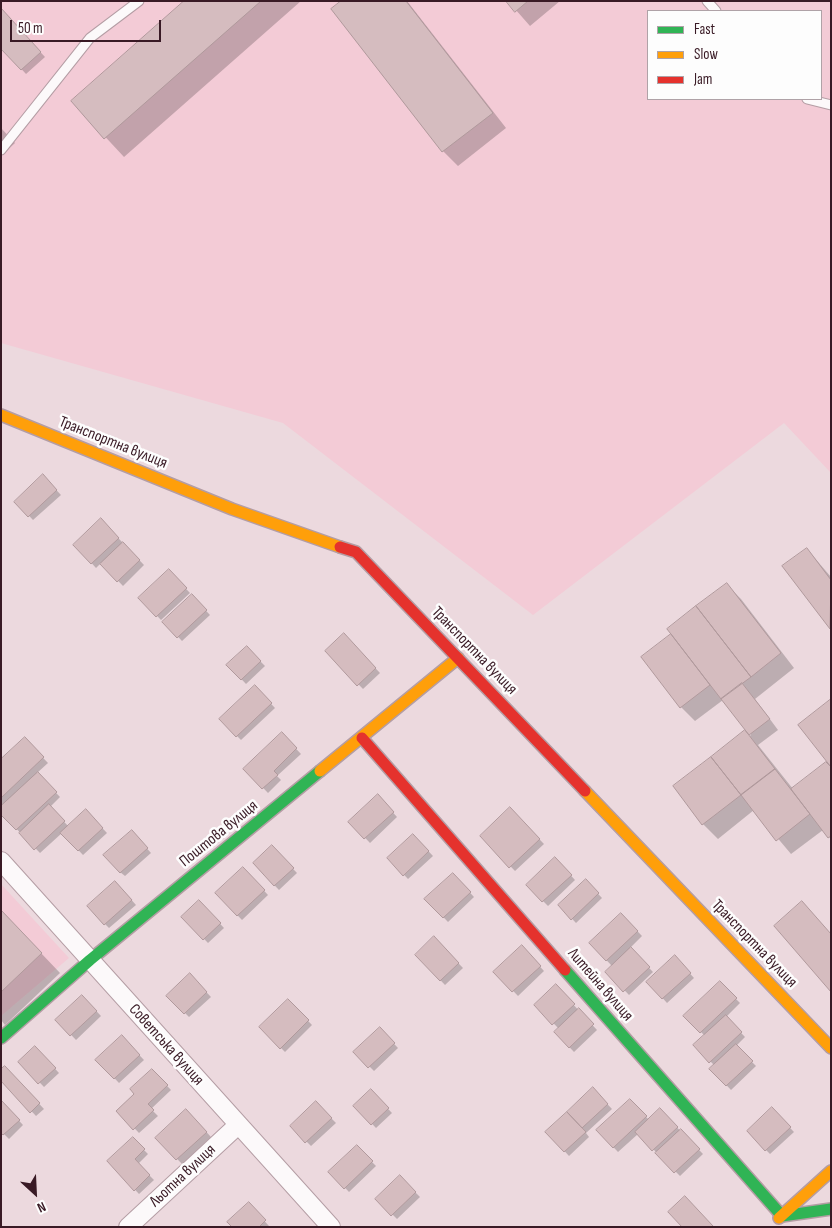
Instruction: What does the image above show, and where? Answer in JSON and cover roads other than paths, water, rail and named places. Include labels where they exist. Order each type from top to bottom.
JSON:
[{"type":"street","name":"Транспортна вулиця","points":[[1,415],[232,510],[356,552],[831,1048]]},
{"type":"street","name":"Поштова вулиця","points":[[1,1038],[90,960],[458,658]]},
{"type":"street","name":"Литейна вулиця","points":[[362,738],[782,1216]]},
{"type":"street","name":"Советська вулиця","points":[[1,861],[331,1227]]},
{"type":"street","name":"Льотна вулиця","points":[[128,1227],[238,1125]]},
{"type":"street","points":[[769,1227],[831,1170]]},
{"type":"street","points":[[782,1216],[831,1209]]},
{"type":"lane","points":[[1,150],[90,38],[138,1]]},
{"type":"lane","points":[[812,100],[831,104]]}]
